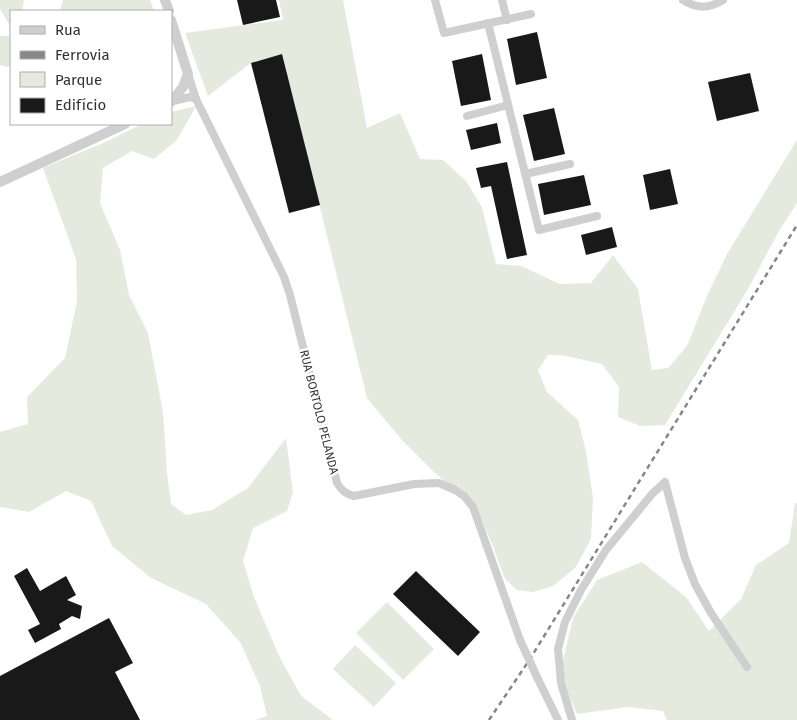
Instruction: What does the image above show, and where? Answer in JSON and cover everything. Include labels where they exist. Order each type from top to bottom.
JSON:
[{"type":"street","points":[[435,0],[444,33],[531,14]]},
{"type":"street","points":[[502,0],[507,20]]},
{"type":"street","points":[[684,0],[692,6],[705,7],[723,0]]},
{"type":"street","name":"RUA BORTOLO PELANDA","points":[[172,23],[196,99],[284,277],[337,483],[346,494],[354,496],[414,484],[439,483],[464,496],[474,507],[520,640],[558,720]]},
{"type":"street","points":[[488,24],[539,230],[597,216]]},
{"type":"street","points":[[172,102],[183,87],[188,74]]},
{"type":"street","points":[[172,102],[190,97],[196,99]]},
{"type":"street","points":[[467,116],[508,105]]},
{"type":"street","points":[[0,182],[123,125]]},
{"type":"street","points":[[525,174],[570,164]]},
{"type":"street","points":[[572,720],[561,683],[558,649],[565,622],[581,590],[606,550],[652,494],[665,482],[685,558],[695,584],[748,667]]},
{"type":"green space","points":[[0,0],[24,0],[22,10],[10,10],[10,36],[9,24],[0,9]]},
{"type":"green space","points":[[63,0],[150,0],[154,10],[60,10]]},
{"type":"green space","points":[[279,0],[343,0],[367,128],[400,113],[420,159],[443,160],[466,181],[482,207],[496,264],[521,266],[560,284],[591,283],[613,255],[638,289],[652,370],[668,368],[687,346],[707,296],[727,254],[797,140],[797,203],[779,231],[748,289],[665,425],[640,426],[618,417],[619,387],[602,364],[561,355],[548,355],[538,370],[547,392],[578,420],[586,451],[593,498],[591,539],[576,567],[553,586],[533,592],[517,590],[505,579],[476,506],[434,472],[402,440],[367,398],[282,54],[251,63],[208,96],[185,33],[283,20]]},
{"type":"green space","points":[[0,36],[10,36],[10,66],[7,67],[0,65]]},
{"type":"green space","points":[[196,106],[177,140],[154,159],[132,151],[103,168],[100,203],[120,250],[129,295],[148,333],[163,412],[171,504],[186,515],[212,510],[248,488],[286,438],[293,492],[287,511],[253,528],[243,561],[254,597],[279,656],[301,696],[333,720],[255,720],[267,716],[260,686],[240,642],[206,604],[151,578],[112,546],[91,501],[66,491],[29,512],[0,507],[0,432],[28,424],[27,397],[65,358],[77,301],[76,259],[43,168],[140,125],[172,125],[172,112]]},
{"type":"green space","points":[[795,503],[797,503],[797,720],[667,720],[663,711],[629,707],[577,714],[569,696],[561,669],[573,618],[597,580],[642,562],[686,597],[709,631],[741,599],[756,565],[789,543]]},
{"type":"green space","points":[[387,602],[434,649],[403,680],[356,633]]},
{"type":"green space","points":[[355,645],[396,683],[374,707],[333,669]]},
{"type":"building","points":[[237,0],[276,0],[280,17],[243,25]]},
{"type":"building","points":[[537,32],[547,78],[516,85],[507,39]]},
{"type":"building","points":[[282,54],[320,205],[289,213],[251,63]]},
{"type":"building","points":[[482,54],[491,100],[461,106],[452,61]]},
{"type":"building","points":[[750,73],[759,111],[717,121],[708,82]]},
{"type":"building","points":[[554,108],[565,154],[534,161],[523,115]]},
{"type":"building","points":[[497,123],[501,143],[471,150],[466,130]]},
{"type":"building","points":[[507,162],[527,255],[507,259],[491,186],[481,188],[476,168]]},
{"type":"building","points":[[670,169],[678,204],[650,210],[643,175]]},
{"type":"building","points":[[584,175],[591,205],[544,215],[538,184]]},
{"type":"building","points":[[612,227],[617,247],[586,255],[581,235]]},
{"type":"building","points":[[27,568],[40,591],[66,576],[76,595],[67,600],[82,606],[80,619],[72,616],[59,624],[61,629],[35,643],[28,630],[40,624],[14,576]]},
{"type":"building","points":[[416,571],[480,632],[458,656],[393,594]]},
{"type":"building","points":[[109,618],[133,663],[115,672],[140,720],[0,720],[0,676]]},
{"type":"railway","points":[[489,720],[530,659],[797,225]]}]
